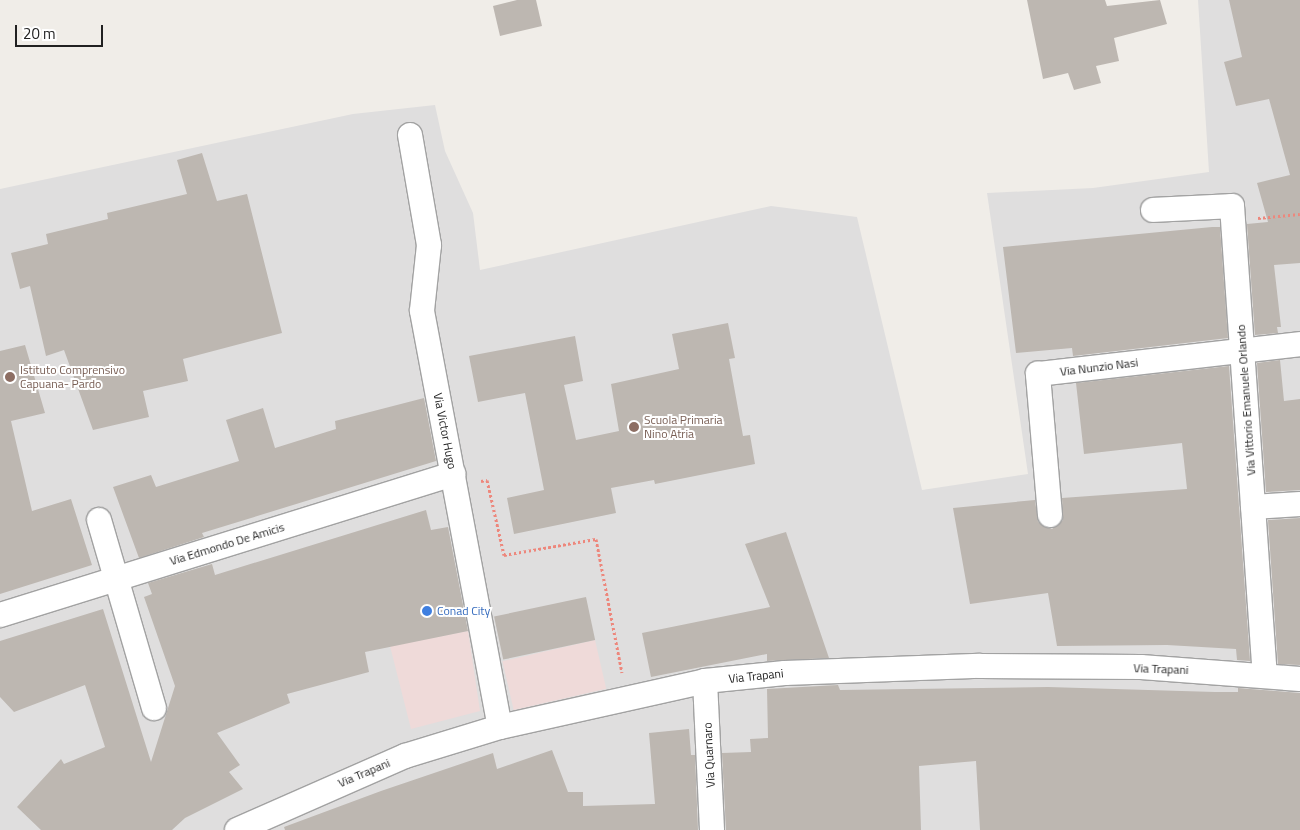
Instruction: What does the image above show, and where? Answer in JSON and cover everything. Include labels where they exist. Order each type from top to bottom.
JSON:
[{"type":"street","name":"Via Victor Hugo","points":[[410,135],[428,245],[422,311],[500,727]]},
{"type":"street","points":[[1153,210],[1232,206],[1233,221]]},
{"type":"street","name":"Via Vittorio Emanuele Orlando","points":[[1233,221],[1265,674]]},
{"type":"street","name":"Via Nunzio Nasi","points":[[1050,515],[1038,374],[1300,344]]},
{"type":"street","name":"Via Edmondo De Amicis","points":[[0,614],[454,480]]},
{"type":"street","points":[[1253,507],[1300,504]]},
{"type":"street","points":[[99,520],[118,578],[154,708]]},
{"type":"street","name":"Via Trapani","points":[[237,830],[262,824],[405,756],[500,727],[705,681],[785,673],[980,666],[1141,667],[1265,674],[1300,678]]},
{"type":"street","name":"Via Quarnaro","points":[[705,681],[712,830]]},
{"type":"path","points":[[1233,221],[1300,214]]},
{"type":"path","points":[[454,480],[487,480],[504,555],[596,539],[627,698]]},
{"type":"shaded area","points":[[1198,0],[1300,0],[1300,830],[0,830],[0,189],[353,114],[435,105],[445,151],[473,213],[480,270],[771,206],[857,217],[922,490],[1028,474],[987,193],[1093,188],[1209,172]]},
{"type":"shaded area","points":[[468,631],[480,711],[411,729],[390,646]]},
{"type":"shaded area","points":[[595,640],[606,689],[514,710],[502,661]]},
{"type":"building","points":[[517,0],[536,0],[542,26],[500,36],[493,6]]},
{"type":"building","points":[[1027,0],[1105,0],[1107,6],[1160,0],[1167,24],[1114,38],[1119,61],[1096,66],[1101,83],[1074,90],[1068,73],[1043,79]]},
{"type":"building","points":[[1229,0],[1300,0],[1300,263],[1274,265],[1281,327],[1277,327],[1278,333],[1255,335],[1247,224],[1268,222],[1257,183],[1290,175],[1269,99],[1236,106],[1224,62],[1242,57]]},
{"type":"building","points":[[202,153],[217,201],[247,194],[282,333],[183,359],[188,381],[143,391],[149,417],[93,430],[64,350],[46,356],[30,286],[20,289],[11,253],[48,244],[46,234],[108,219],[107,213],[187,194],[177,160]]},
{"type":"building","points":[[1220,227],[1228,338],[1073,356],[1072,348],[1016,353],[1003,247]]},
{"type":"building","points":[[728,323],[735,358],[729,359],[743,436],[750,435],[755,464],[655,484],[654,480],[611,488],[616,513],[514,534],[507,498],[544,490],[525,393],[478,402],[469,356],[575,336],[583,381],[564,385],[576,440],[619,431],[611,384],[679,369],[672,334]]},
{"type":"building","points":[[25,345],[45,413],[11,421],[32,511],[71,499],[92,565],[0,594],[0,351]]},
{"type":"building","points":[[1280,360],[1284,401],[1300,399],[1300,490],[1266,492],[1257,363]]},
{"type":"building","points":[[1229,366],[1250,661],[1237,660],[1236,649],[1167,645],[1057,646],[1048,593],[970,604],[953,508],[1035,500],[1038,522],[1052,529],[1063,520],[1062,498],[1187,489],[1182,443],[1084,454],[1076,383]]},
{"type":"building","points":[[424,398],[436,461],[202,533],[204,537],[139,558],[113,487],[151,475],[156,487],[239,461],[226,420],[263,408],[275,448],[336,429],[335,421]]},
{"type":"building","points":[[426,510],[431,530],[448,527],[468,631],[365,652],[369,672],[287,694],[290,703],[217,733],[240,765],[229,772],[243,789],[185,818],[172,830],[41,830],[17,807],[61,759],[64,764],[105,747],[85,685],[14,712],[0,697],[0,641],[103,609],[151,762],[175,686],[144,597],[152,594],[148,583],[212,564],[215,575]]},
{"type":"building","points":[[1300,518],[1300,665],[1278,664],[1268,520]]},
{"type":"building","points":[[786,532],[829,658],[767,661],[767,654],[651,677],[642,633],[770,607],[745,544]]},
{"type":"building","points":[[586,597],[595,640],[503,660],[494,617]]},
{"type":"building","points":[[838,685],[840,690],[1048,687],[1238,692],[1238,688],[1300,693],[1300,830],[980,830],[976,761],[919,766],[921,830],[726,830],[722,753],[751,752],[750,739],[768,738],[767,689]]},
{"type":"building","points":[[689,729],[691,755],[695,755],[698,830],[285,830],[284,827],[381,791],[493,753],[497,769],[552,750],[568,792],[583,792],[583,806],[655,804],[649,733]]},
{"type":"place","name":"Istituto Comprensivo Capuana- Pardo","points":[[10,377]]},
{"type":"place","name":"Scuola Primaria Nino Atria","points":[[634,427]]},
{"type":"place","name":"Conad City","points":[[427,611]]}]
